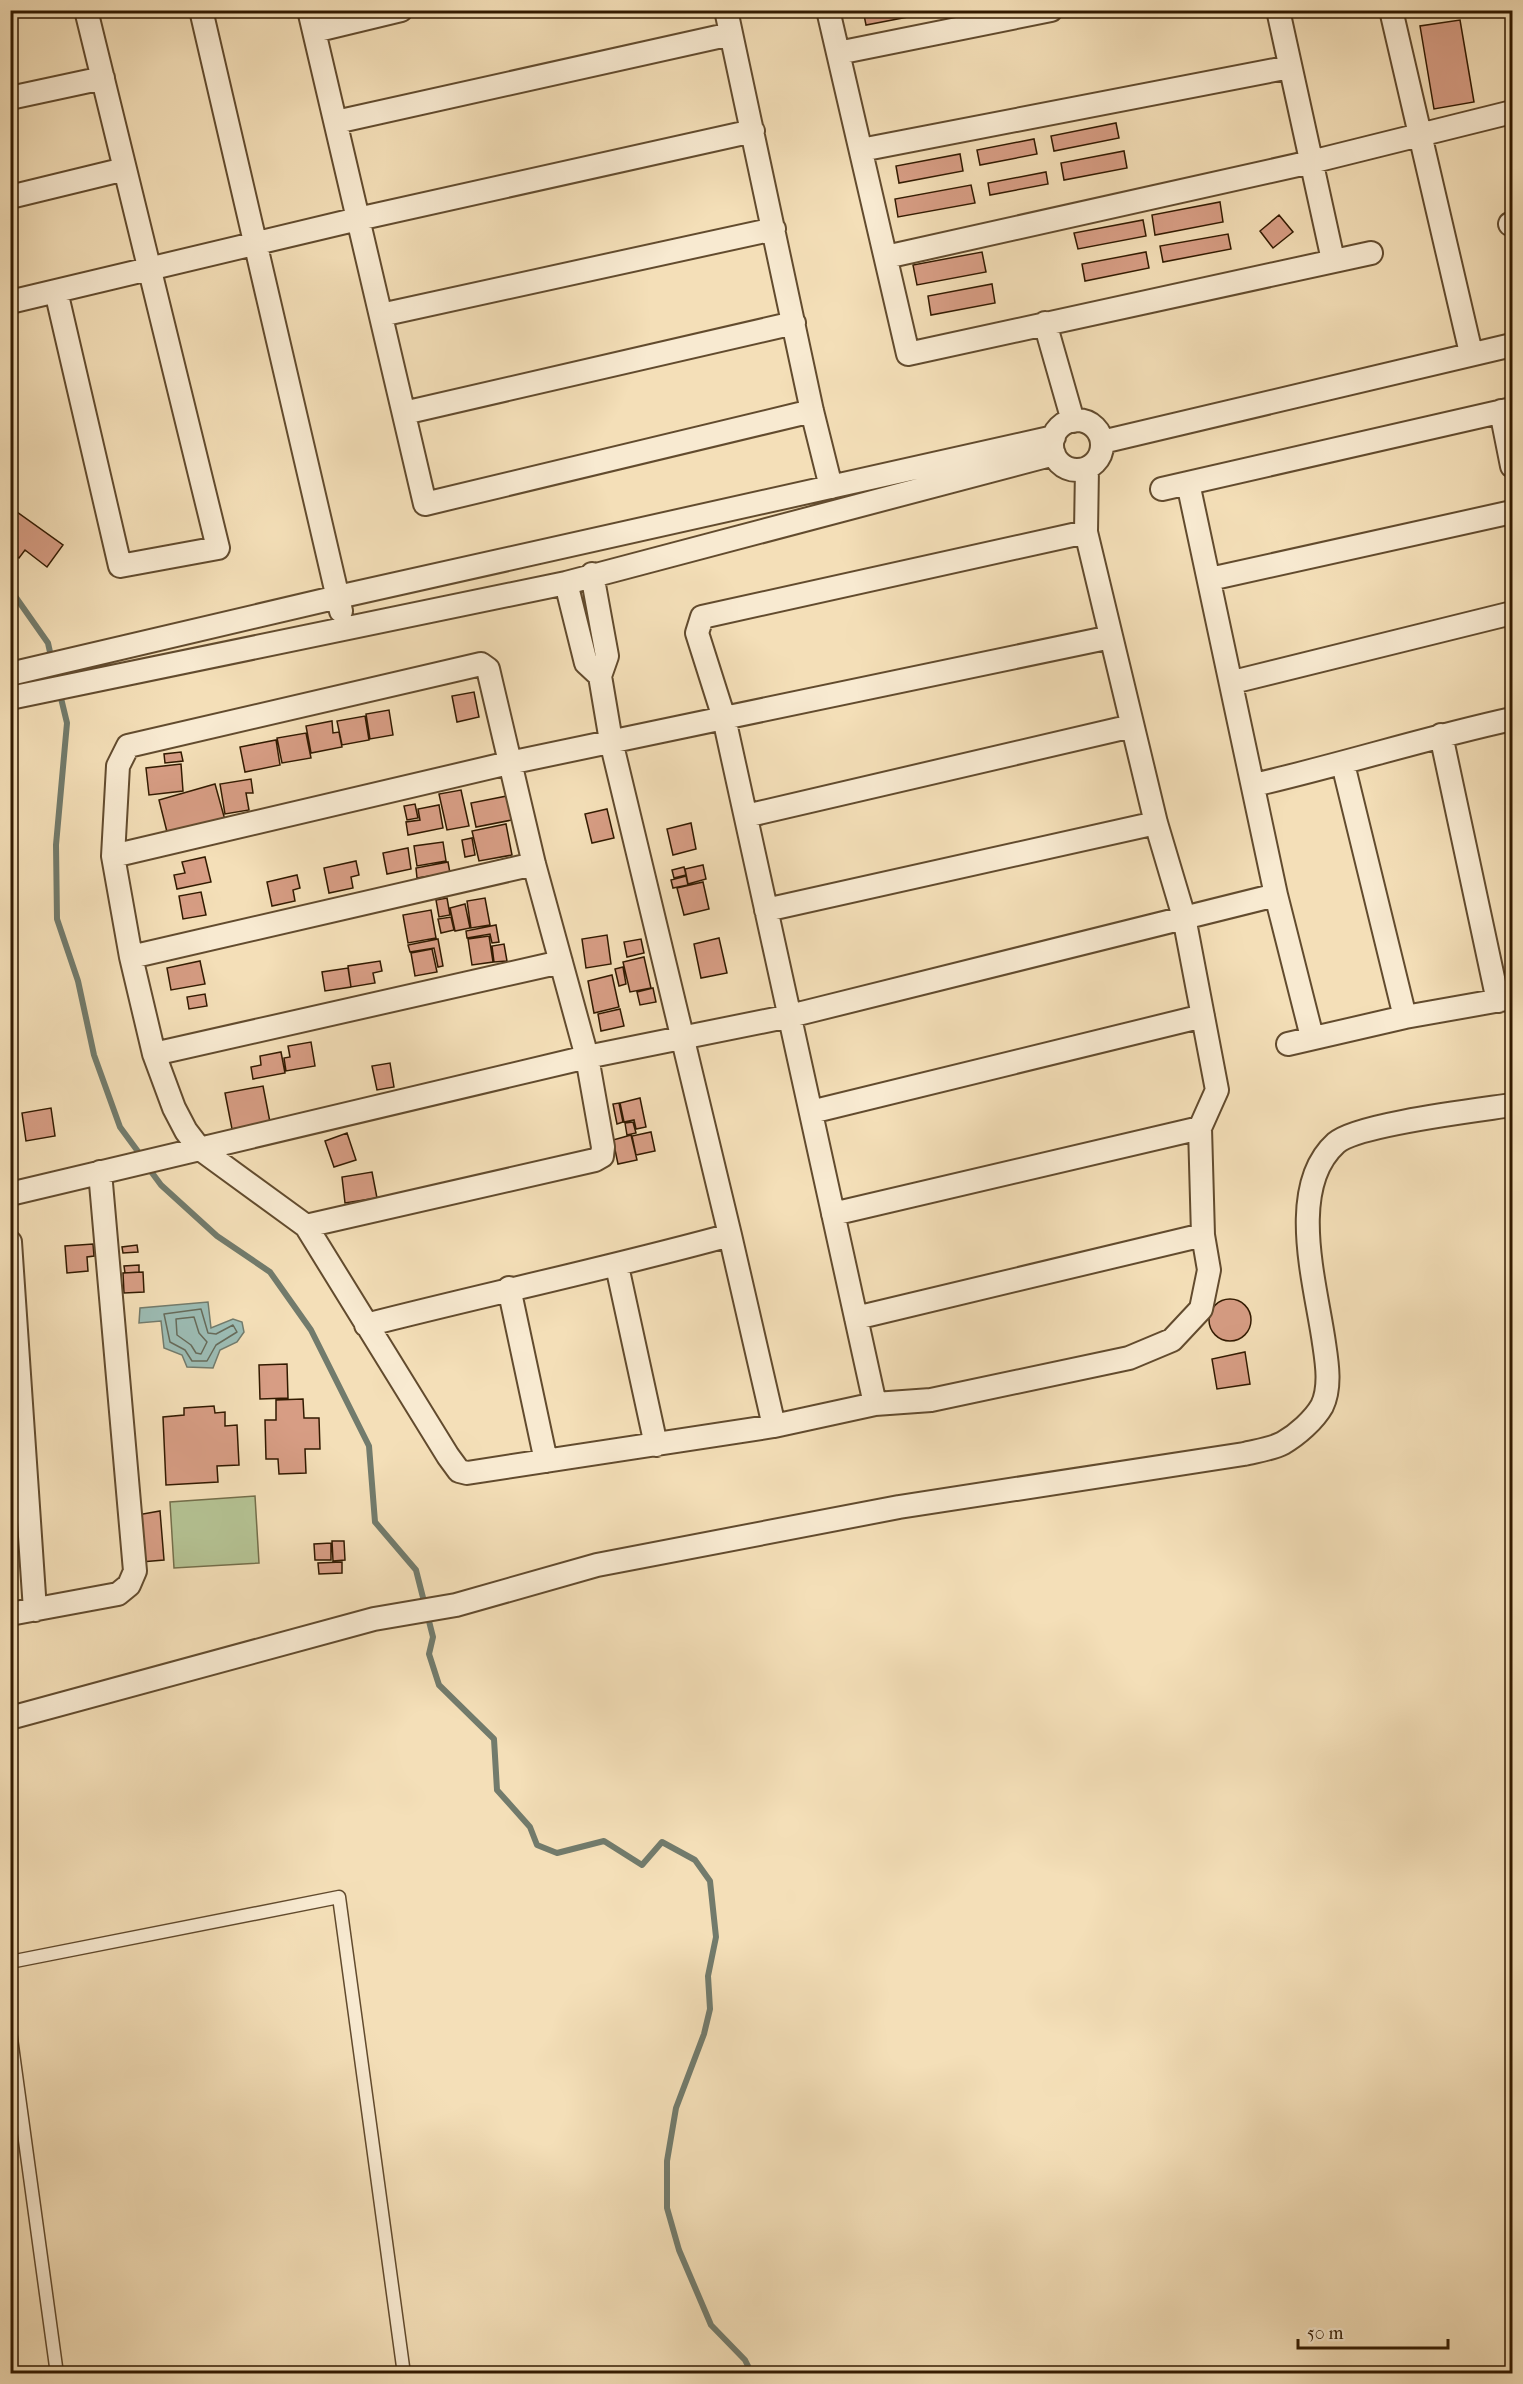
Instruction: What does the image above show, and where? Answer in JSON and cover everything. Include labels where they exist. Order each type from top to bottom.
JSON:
[{"type":"street","points":[[56,291],[120,566],[218,548],[86,10]]},
{"type":"street","points":[[201,10],[345,627]]},
{"type":"street","points":[[401,10],[312,21],[425,504],[812,411]]},
{"type":"street","points":[[726,10],[812,411],[831,487]]},
{"type":"street","points":[[828,10],[908,354],[1333,260],[1371,254]]},
{"type":"street","points":[[838,53],[1051,10]]},
{"type":"street","points":[[1278,10],[1333,260]]},
{"type":"street","points":[[1391,10],[1418,134],[1471,353]]},
{"type":"street","points":[[336,122],[731,34]]},
{"type":"street","points":[[861,150],[1290,67]]},
{"type":"street","points":[[10,98],[103,78]]},
{"type":"street","points":[[886,257],[1311,162],[1512,112]]},
{"type":"street","points":[[10,302],[358,219],[753,131]]},
{"type":"street","points":[[10,197],[125,169]]},
{"type":"street","points":[[381,315],[774,229]]},
{"type":"street","points":[[404,413],[794,323]]},
{"type":"street","points":[[1045,323],[1073,421]]},
{"type":"street","points":[[1102,442],[1512,345]]},
{"type":"street","points":[[1162,489],[1507,410],[1512,466]]},
{"type":"street","points":[[10,698],[566,583],[1054,446],[1065,423],[1073,421],[1081,420],[1095,428],[1102,442],[1099,457],[1087,468],[1080,470],[1064,466],[1054,446]]},
{"type":"street","points":[[10,674],[338,597],[831,487],[1054,446]]},
{"type":"street","points":[[306,1226],[595,1160],[602,1156],[603,1147],[587,1057],[534,864],[488,669],[481,664],[128,746],[118,766],[113,856],[131,957],[154,1054],[182,1123],[199,1148],[306,1226],[447,1456],[459,1471],[467,1473],[656,1446],[774,1426],[875,1404],[931,1400],[1129,1358],[1172,1340],[1201,1310],[1209,1270],[1203,1235],[1200,1128],[1217,1090],[1184,917],[1156,823],[1086,532],[1087,468]]},
{"type":"street","points":[[1188,483],[1233,682],[1276,895],[1312,1038]]},
{"type":"street","points":[[1210,579],[1512,512]]},
{"type":"street","points":[[875,1404],[724,718],[697,633],[702,617],[1086,532]]},
{"type":"street","points":[[592,574],[607,656],[600,675],[611,741],[774,1426]]},
{"type":"street","points":[[566,583],[586,663],[600,675]]},
{"type":"street","points":[[1233,682],[1512,613]]},
{"type":"street","points":[[113,856],[509,763],[1111,637]]},
{"type":"street","points":[[133,644],[138,673]]},
{"type":"street","points":[[1254,785],[1344,764],[1441,735],[1512,719]]},
{"type":"street","points":[[746,816],[1132,726]]},
{"type":"street","points":[[1288,1044],[1405,1017],[1505,1000],[1441,735]]},
{"type":"street","points":[[1344,764],[1405,1017]]},
{"type":"street","points":[[766,910],[1156,823]]},
{"type":"street","points":[[131,957],[534,864]]},
{"type":"street","points":[[10,1194],[587,1057],[790,1016],[1276,895]]},
{"type":"street","points":[[154,1054],[561,962]]},
{"type":"street","points":[[811,1112],[1203,1016]]},
{"type":"street","points":[[10,1718],[374,1619],[456,1605],[597,1565],[899,1507],[1244,1454],[1282,1444],[1305,1427],[1322,1405],[1328,1375],[1308,1230],[1309,1192],[1320,1165],[1337,1142],[1366,1130],[1512,1105]]},
{"type":"street","points":[[833,1214],[1200,1128]]},
{"type":"street","points":[[10,1614],[118,1594],[129,1585],[135,1571],[110,1170]]},
{"type":"street","points":[[366,1325],[509,1288],[617,1266],[730,1235]]},
{"type":"street","points":[[856,1318],[1203,1235]]},
{"type":"street","points":[[10,1242],[35,1610]]},
{"type":"street","points":[[617,1266],[656,1446]]},
{"type":"street","points":[[509,1288],[546,1461]]},
{"type":"lane","points":[[10,1962],[339,1897],[404,2373]]},
{"type":"lane","points":[[10,2031],[57,2373]]},
{"type":"green space","points":[[255,1496],[259,1563],[174,1568],[170,1502]]},
{"type":"water","points":[[208,1302],[211,1328],[233,1319],[242,1322],[244,1332],[237,1342],[220,1350],[213,1368],[187,1367],[182,1355],[164,1348],[161,1321],[139,1323],[140,1308]]},
{"type":"building","points":[[863,10],[928,10],[929,13],[866,25]]},
{"type":"building","points":[[1460,20],[1474,102],[1434,109],[1420,26]]},
{"type":"building","points":[[1116,123],[1119,138],[1054,151],[1051,136]]},
{"type":"building","points":[[1034,139],[1037,154],[980,165],[977,150]]},
{"type":"building","points":[[1124,151],[1127,168],[1064,180],[1061,163]]},
{"type":"building","points":[[960,154],[963,171],[899,183],[896,166]]},
{"type":"building","points":[[1046,172],[1048,184],[990,195],[988,183]]},
{"type":"building","points":[[971,185],[975,203],[898,217],[895,199]]},
{"type":"building","points":[[1220,202],[1223,222],[1155,235],[1152,215]]},
{"type":"building","points":[[1279,215],[1293,232],[1273,248],[1260,231]]},
{"type":"building","points":[[1143,220],[1146,236],[1078,249],[1074,233]]},
{"type":"building","points":[[1228,234],[1231,249],[1163,262],[1160,246]]},
{"type":"building","points":[[982,252],[986,272],[917,285],[913,265]]},
{"type":"building","points":[[1146,252],[1149,268],[1085,281],[1082,264]]},
{"type":"building","points":[[992,284],[995,303],[931,315],[928,296]]},
{"type":"building","points":[[10,507],[63,545],[47,567],[25,550],[19,558],[10,552]]},
{"type":"building","points":[[474,692],[479,717],[457,722],[452,696]]},
{"type":"building","points":[[389,710],[393,735],[370,739],[366,714]]},
{"type":"building","points":[[365,716],[369,740],[342,745],[337,721]]},
{"type":"building","points":[[332,721],[333,733],[339,732],[342,747],[311,753],[306,726]]},
{"type":"building","points":[[306,733],[311,758],[282,763],[277,738]]},
{"type":"building","points":[[276,740],[280,765],[245,772],[240,747]]},
{"type":"building","points":[[181,752],[183,761],[165,763],[164,754]]},
{"type":"building","points":[[181,764],[183,791],[149,795],[146,768]]},
{"type":"building","points":[[251,779],[253,793],[246,793],[249,810],[225,814],[220,784]]},
{"type":"building","points":[[215,784],[225,820],[168,836],[159,800]]},
{"type":"building","points":[[461,790],[469,826],[447,830],[439,794]]},
{"type":"building","points":[[507,796],[512,820],[476,827],[471,803]]},
{"type":"building","points":[[415,804],[418,818],[407,820],[404,806]]},
{"type":"building","points":[[439,805],[443,828],[408,835],[406,822],[420,820],[418,809]]},
{"type":"building","points":[[607,809],[614,838],[592,843],[585,814]]},
{"type":"building","points":[[691,823],[696,849],[673,855],[667,829]]},
{"type":"building","points":[[506,824],[512,855],[479,861],[472,831]]},
{"type":"building","points":[[472,838],[475,855],[465,857],[462,840]]},
{"type":"building","points":[[443,842],[446,861],[417,866],[414,846]]},
{"type":"building","points":[[408,848],[411,869],[387,874],[383,853]]},
{"type":"building","points":[[205,857],[211,882],[177,889],[174,875],[185,873],[182,862]]},
{"type":"building","points":[[356,861],[359,875],[351,877],[353,888],[329,893],[324,868]]},
{"type":"building","points":[[448,862],[450,873],[417,878],[416,868]]},
{"type":"building","points":[[703,865],[706,879],[688,884],[685,869]]},
{"type":"building","points":[[684,867],[686,875],[674,878],[672,870]]},
{"type":"building","points":[[297,875],[300,888],[293,890],[295,901],[272,906],[267,882]]},
{"type":"building","points":[[686,876],[688,885],[673,888],[671,880]]},
{"type":"building","points":[[703,882],[709,909],[684,915],[677,888]]},
{"type":"building","points":[[201,892],[206,915],[183,919],[179,896]]},
{"type":"building","points":[[447,898],[450,915],[439,917],[436,900]]},
{"type":"building","points":[[485,898],[490,925],[471,928],[467,901]]},
{"type":"building","points":[[465,904],[470,928],[455,931],[450,908]]},
{"type":"building","points":[[431,910],[436,938],[408,943],[403,915]]},
{"type":"building","points":[[451,917],[454,930],[441,933],[438,919]]},
{"type":"building","points":[[496,925],[499,942],[492,943],[490,934],[467,938],[466,931]]},
{"type":"building","points":[[607,935],[611,964],[586,968],[582,939]]},
{"type":"building","points":[[489,936],[493,962],[472,965],[468,939]]},
{"type":"building","points":[[719,938],[727,973],[701,978],[694,944]]},
{"type":"building","points":[[438,939],[443,966],[438,967],[434,948],[410,952],[408,945]]},
{"type":"building","points":[[641,939],[644,953],[627,957],[624,942]]},
{"type":"building","points":[[504,944],[507,961],[494,962],[492,946]]},
{"type":"building","points":[[432,949],[437,972],[415,976],[411,953]]},
{"type":"building","points":[[644,957],[651,988],[630,992],[623,962]]},
{"type":"building","points":[[200,961],[205,984],[171,990],[167,968]]},
{"type":"building","points":[[380,961],[382,971],[373,973],[375,983],[351,987],[348,966]]},
{"type":"building","points":[[623,967],[626,984],[619,986],[615,969]]},
{"type":"building","points":[[348,968],[351,987],[325,991],[322,972]]},
{"type":"building","points":[[612,975],[619,1007],[594,1013],[588,981]]},
{"type":"building","points":[[653,988],[656,1002],[640,1005],[637,992]]},
{"type":"building","points":[[205,994],[207,1006],[189,1009],[187,997]]},
{"type":"building","points":[[620,1009],[624,1026],[601,1031],[598,1014]]},
{"type":"building","points":[[311,1042],[315,1066],[286,1071],[284,1058],[290,1057],[288,1046]]},
{"type":"building","points":[[281,1052],[285,1073],[253,1079],[251,1067],[261,1065],[260,1056]]},
{"type":"building","points":[[390,1063],[394,1087],[377,1090],[372,1066]]},
{"type":"building","points":[[263,1086],[270,1122],[232,1129],[225,1093]]},
{"type":"building","points":[[640,1098],[646,1127],[636,1129],[634,1120],[624,1122],[620,1103]]},
{"type":"building","points":[[619,1103],[623,1122],[617,1124],[613,1104]]},
{"type":"building","points":[[51,1108],[55,1136],[26,1141],[22,1113]]},
{"type":"building","points":[[633,1122],[636,1133],[627,1135],[625,1123]]},
{"type":"building","points":[[651,1132],[655,1151],[636,1155],[632,1136]]},
{"type":"building","points":[[347,1133],[356,1160],[334,1167],[325,1141]]},
{"type":"building","points":[[631,1135],[637,1160],[618,1164],[613,1140]]},
{"type":"building","points":[[372,1172],[377,1198],[345,1203],[342,1177]]},
{"type":"building","points":[[93,1244],[94,1256],[87,1257],[88,1271],[67,1273],[65,1246]]},
{"type":"building","points":[[137,1245],[138,1252],[123,1253],[122,1247]]},
{"type":"building","points":[[139,1265],[139,1272],[125,1273],[124,1266]]},
{"type":"building","points":[[143,1272],[144,1292],[124,1293],[123,1273]]},
{"type":"building","points":[[1230,1299],[1245,1305],[1251,1320],[1245,1335],[1230,1341],[1215,1335],[1209,1320],[1215,1305]]},
{"type":"building","points":[[1245,1352],[1250,1384],[1217,1389],[1212,1359]]},
{"type":"building","points":[[287,1364],[288,1398],[260,1399],[259,1365]]},
{"type":"building","points":[[303,1399],[304,1418],[319,1418],[320,1449],[305,1449],[306,1473],[279,1474],[278,1459],[266,1459],[265,1420],[276,1420],[276,1400]]},
{"type":"building","points":[[214,1406],[215,1413],[225,1412],[225,1426],[237,1425],[239,1465],[217,1466],[218,1482],[166,1485],[163,1417],[184,1415],[184,1408]]},
{"type":"building","points":[[160,1511],[164,1560],[141,1562],[137,1515]]},
{"type":"building","points":[[332,1541],[344,1541],[345,1560],[333,1561]]},
{"type":"building","points":[[331,1543],[331,1560],[315,1560],[314,1544]]},
{"type":"building","points":[[342,1562],[342,1573],[319,1574],[318,1563]]},
{"type":"waterway","points":[[10,589],[48,643],[57,684]]},
{"type":"waterway","points":[[60,694],[67,723],[56,845],[57,919],[78,981],[94,1055],[120,1127],[142,1157]]},
{"type":"waterway","points":[[147,1166],[161,1185],[217,1236],[270,1272],[311,1330],[369,1446],[375,1522],[416,1570],[433,1637],[429,1654],[439,1685],[494,1739],[497,1790],[530,1827],[537,1845],[557,1853],[604,1841],[642,1865],[662,1842],[695,1860],[710,1881],[716,1937],[708,1976],[710,2009],[704,2034],[676,2108],[667,2161],[667,2208],[679,2250],[711,2325],[745,2360],[752,2374]]}]
